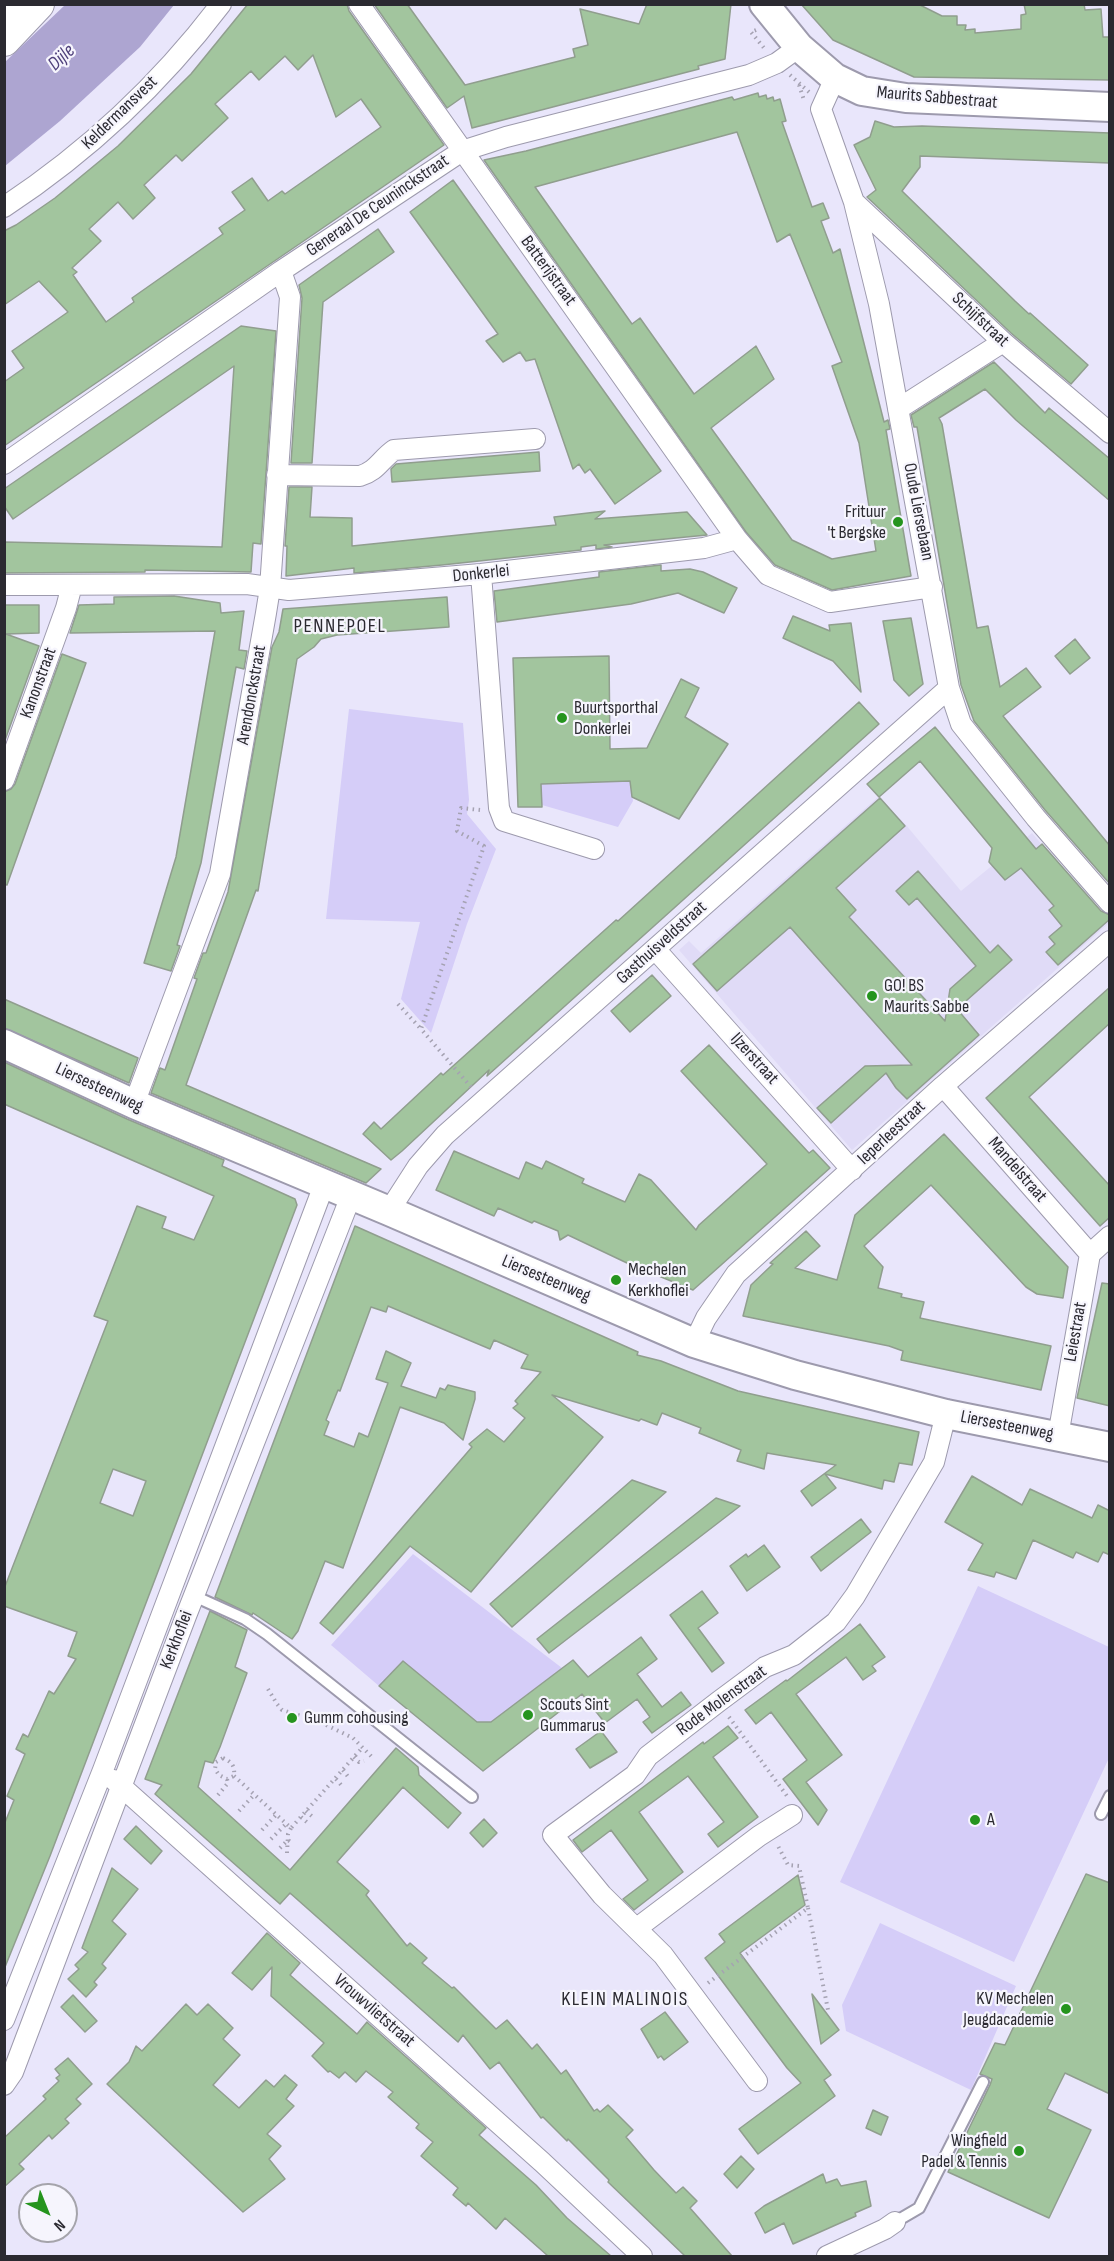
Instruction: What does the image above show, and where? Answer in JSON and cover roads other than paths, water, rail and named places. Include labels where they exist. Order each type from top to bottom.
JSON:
[{"type":"main road","points":[[4,39],[38,4]]},
{"type":"main road","name":"Maurits Sabbestraat","points":[[764,4],[799,47],[835,78],[862,91],[906,98],[1110,108]]},
{"type":"main road","name":"Liersesteenweg","points":[[4,1044],[134,1104],[694,1343],[795,1375],[946,1414],[1110,1447]]},
{"type":"street","name":"Keldermansvest","points":[[4,207],[76,155],[145,92],[221,4]]},
{"type":"street","name":"Batterijstraat","points":[[359,4],[737,538]]},
{"type":"street","name":"Generaal De Ceuninckstraat","points":[[4,464],[281,271],[462,150],[749,75],[777,63],[799,47]]},
{"type":"street","name":"Oude Liersebaan","points":[[835,78],[821,108],[854,202],[879,304],[950,688],[961,724],[1036,818],[1110,903]]},
{"type":"street","name":"Schijfstraat","points":[[854,202],[1003,342],[1110,433]]},
{"type":"street","name":"Arendonckstraat","points":[[134,1104],[220,874],[270,588],[290,297],[281,271]]},
{"type":"street","points":[[898,409],[1003,342]]},
{"type":"street","points":[[277,475],[360,476],[373,472],[394,450],[535,438]]},
{"type":"street","name":"Donkerlei","points":[[4,585],[247,584],[289,590],[481,574],[704,548],[737,538]]},
{"type":"street","points":[[737,538],[768,575],[830,602],[932,587]]},
{"type":"street","points":[[481,574],[499,808],[504,821],[594,849]]},
{"type":"street","name":"Kanonstraat","points":[[4,780],[66,608],[72,585]]},
{"type":"street","name":"Gasthuisveldstraat","points":[[389,1211],[418,1166],[445,1135],[950,688]]},
{"type":"street","name":"Ieperleestraat","points":[[694,1343],[706,1318],[736,1274],[943,1086],[1110,940]]},
{"type":"street","name":"IJzerstraat","points":[[656,949],[852,1170]]},
{"type":"street","name":"Mandelstraat","points":[[943,1086],[1090,1254]]},
{"type":"street","name":"Kerkhoflei","points":[[4,2020],[103,1770],[324,1185]]},
{"type":"street","name":"Kerkhoflei","points":[[4,2085],[13,2072],[194,1596],[351,1196]]},
{"type":"street","points":[[1090,1254],[1110,1236]]},
{"type":"street","name":"Leiestraat","points":[[1058,1436],[1090,1254]]},
{"type":"street","name":"Rode Molenstraat","points":[[757,2081],[663,1954],[602,1895],[553,1835],[635,1775],[648,1756],[718,1702],[765,1667],[794,1655],[836,1622],[855,1596],[934,1462],[946,1414]]},
{"type":"street","name":"Vrouwvlietstraat","points":[[103,1770],[534,2154],[642,2256]]},
{"type":"street","points":[[637,1928],[792,1815]]},
{"type":"street","points":[[826,2256],[885,2229],[895,2222]]},
{"type":"lane","points":[[194,1596],[245,1619],[267,1634],[472,1797]]},
{"type":"lane","points":[[1101,1815],[1110,1796]]},
{"type":"lane","points":[[895,2222],[919,2208],[983,2082]]},
{"type":"water","name":"Dijle","points":[[65,5],[174,5],[140,47],[60,121],[5,166],[5,62]]},
{"type":"place","name":"Frituur 't Bergske","points":[[898,522]]},
{"type":"place","name":"Buurtsporthal Donkerlei","points":[[562,718]]},
{"type":"place","name":"GO! BS Maurits Sabbe","points":[[872,996]]},
{"type":"place","name":"Mechelen Kerkhoflei","points":[[616,1280]]},
{"type":"place","name":"Scouts Sint Gummarus","points":[[528,1715]]},
{"type":"place","name":"Gumm cohousing","points":[[292,1718]]},
{"type":"place","name":"A","points":[[975,1820]]},
{"type":"place","name":"KV Mechelen Jeugdacademie","points":[[1066,2009]]},
{"type":"place","name":"Wingfield Padel & Tennis","points":[[1019,2151]]},
{"type":"district","name":"PENNEPOEL","points":[[340,627]]},
{"type":"district","name":"KLEIN MALINOIS","points":[[625,2000]]}]
